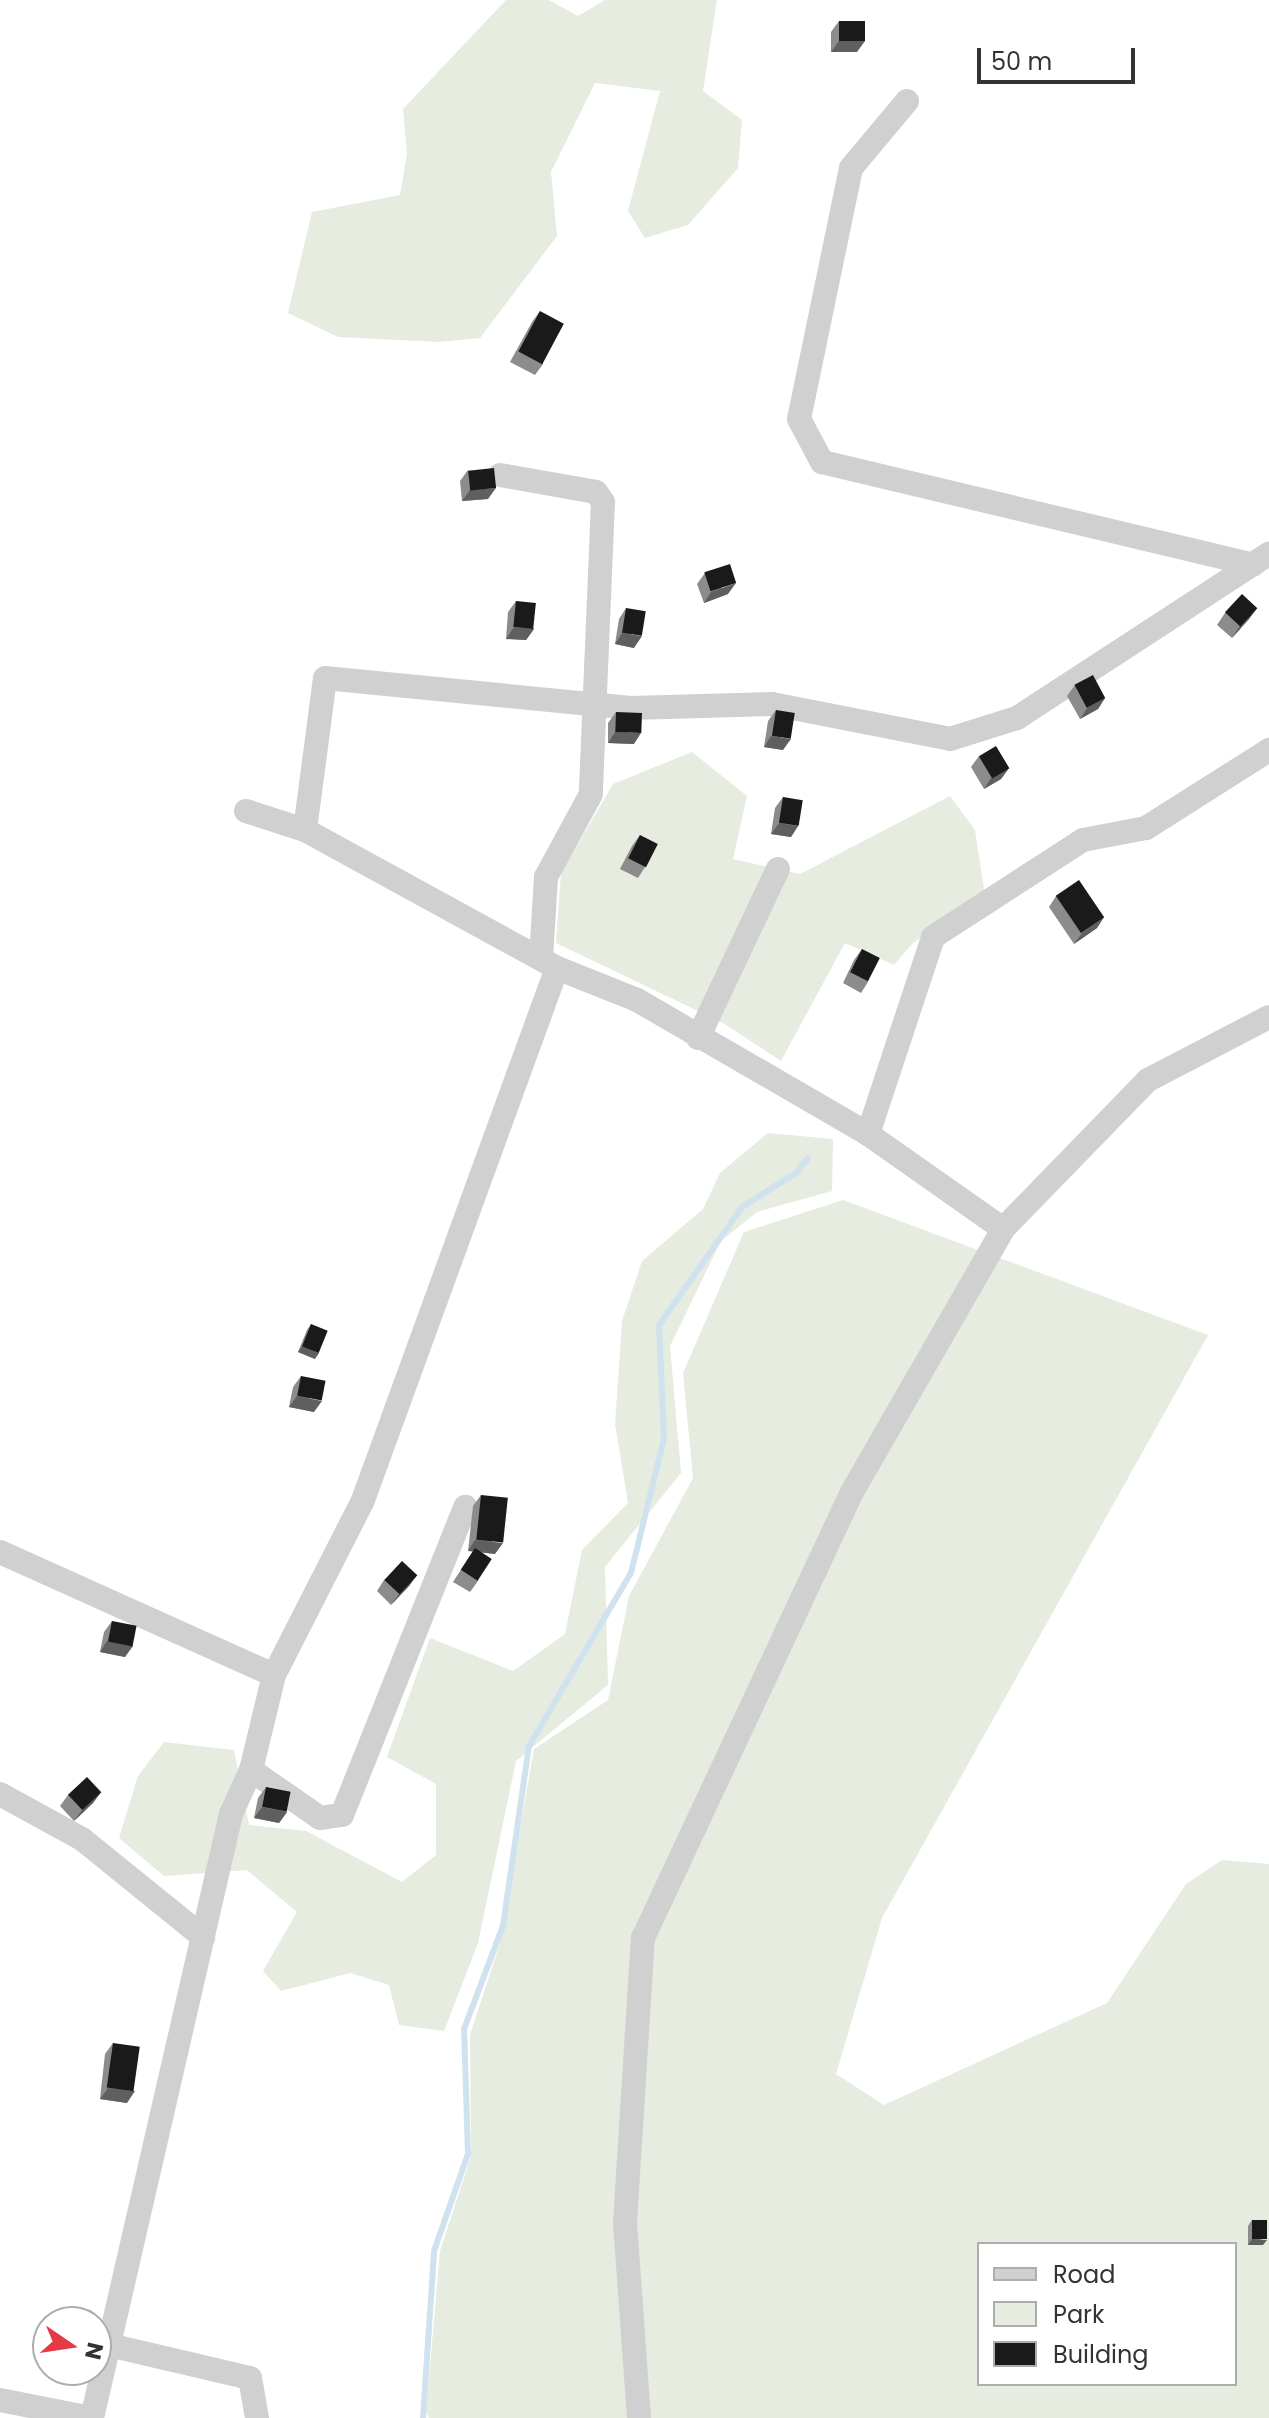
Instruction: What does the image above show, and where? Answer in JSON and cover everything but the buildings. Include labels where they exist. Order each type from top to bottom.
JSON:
[{"type":"street","points":[[907,101],[851,168],[799,419],[822,462],[1261,560]]},
{"type":"street","points":[[112,2332],[231,1814],[251,1770],[274,1675],[363,1500],[549,964],[546,877],[591,794],[592,700],[603,502],[596,492],[500,475]]},
{"type":"street","points":[[305,830],[325,678],[592,700],[631,708],[772,704],[950,739],[1017,718],[1261,560]]},
{"type":"street","points":[[868,1134],[933,937],[1083,840],[1146,828],[1269,750]]},
{"type":"street","points":[[246,811],[305,830],[549,964],[637,1000],[868,1134],[1003,1229]]},
{"type":"street","points":[[698,1038],[778,869]]},
{"type":"street","points":[[639,2418],[625,2222],[643,1938],[852,1492],[1003,1229],[1148,1080],[1269,1017]]},
{"type":"street","points":[[251,1770],[320,1818],[342,1815],[465,1507]]},
{"type":"street","points":[[0,1552],[274,1675]]},
{"type":"street","points":[[0,1794],[82,1839],[203,1937]]},
{"type":"street","points":[[112,2346],[250,2378],[257,2418]]},
{"type":"street","points":[[0,2400],[91,2418],[99,2386]]},
{"type":"green space","points":[[506,0],[549,0],[578,16],[605,0],[717,0],[703,91],[742,120],[738,168],[688,225],[645,238],[628,211],[660,91],[595,83],[551,172],[557,236],[480,338],[439,342],[338,337],[288,313],[312,212],[400,195],[407,154],[403,109]]},
{"type":"green space","points":[[692,752],[747,796],[733,859],[800,874],[950,796],[975,830],[985,896],[913,943],[894,965],[845,943],[781,1061],[723,1023],[556,943],[561,873],[613,784]]},
{"type":"green space","points":[[768,1133],[833,1139],[832,1191],[757,1212],[721,1241],[670,1346],[681,1473],[605,1567],[608,1685],[516,1761],[478,1943],[444,2031],[399,2025],[389,1985],[350,1973],[281,1991],[263,1971],[297,1912],[247,1870],[164,1876],[119,1838],[138,1776],[164,1742],[234,1750],[249,1825],[306,1831],[402,1882],[436,1855],[436,1784],[387,1757],[430,1638],[513,1671],[565,1634],[582,1550],[628,1503],[615,1424],[622,1321],[642,1261],[703,1209],[720,1173]]},
{"type":"green space","points":[[843,1200],[1208,1335],[882,1918],[836,2074],[884,2105],[1107,2003],[1186,1884],[1222,1860],[1269,1864],[1269,2418],[429,2418],[426,2412],[440,2251],[471,2156],[470,2035],[499,1946],[534,1749],[608,1700],[629,1596],[693,1478],[683,1373],[744,1232]]},
{"type":"waterway","points":[[423,2418],[434,2251],[468,2154],[464,2029],[503,1926],[529,1746],[631,1573],[664,1439],[659,1325],[742,1207],[796,1173],[808,1158]]}]
